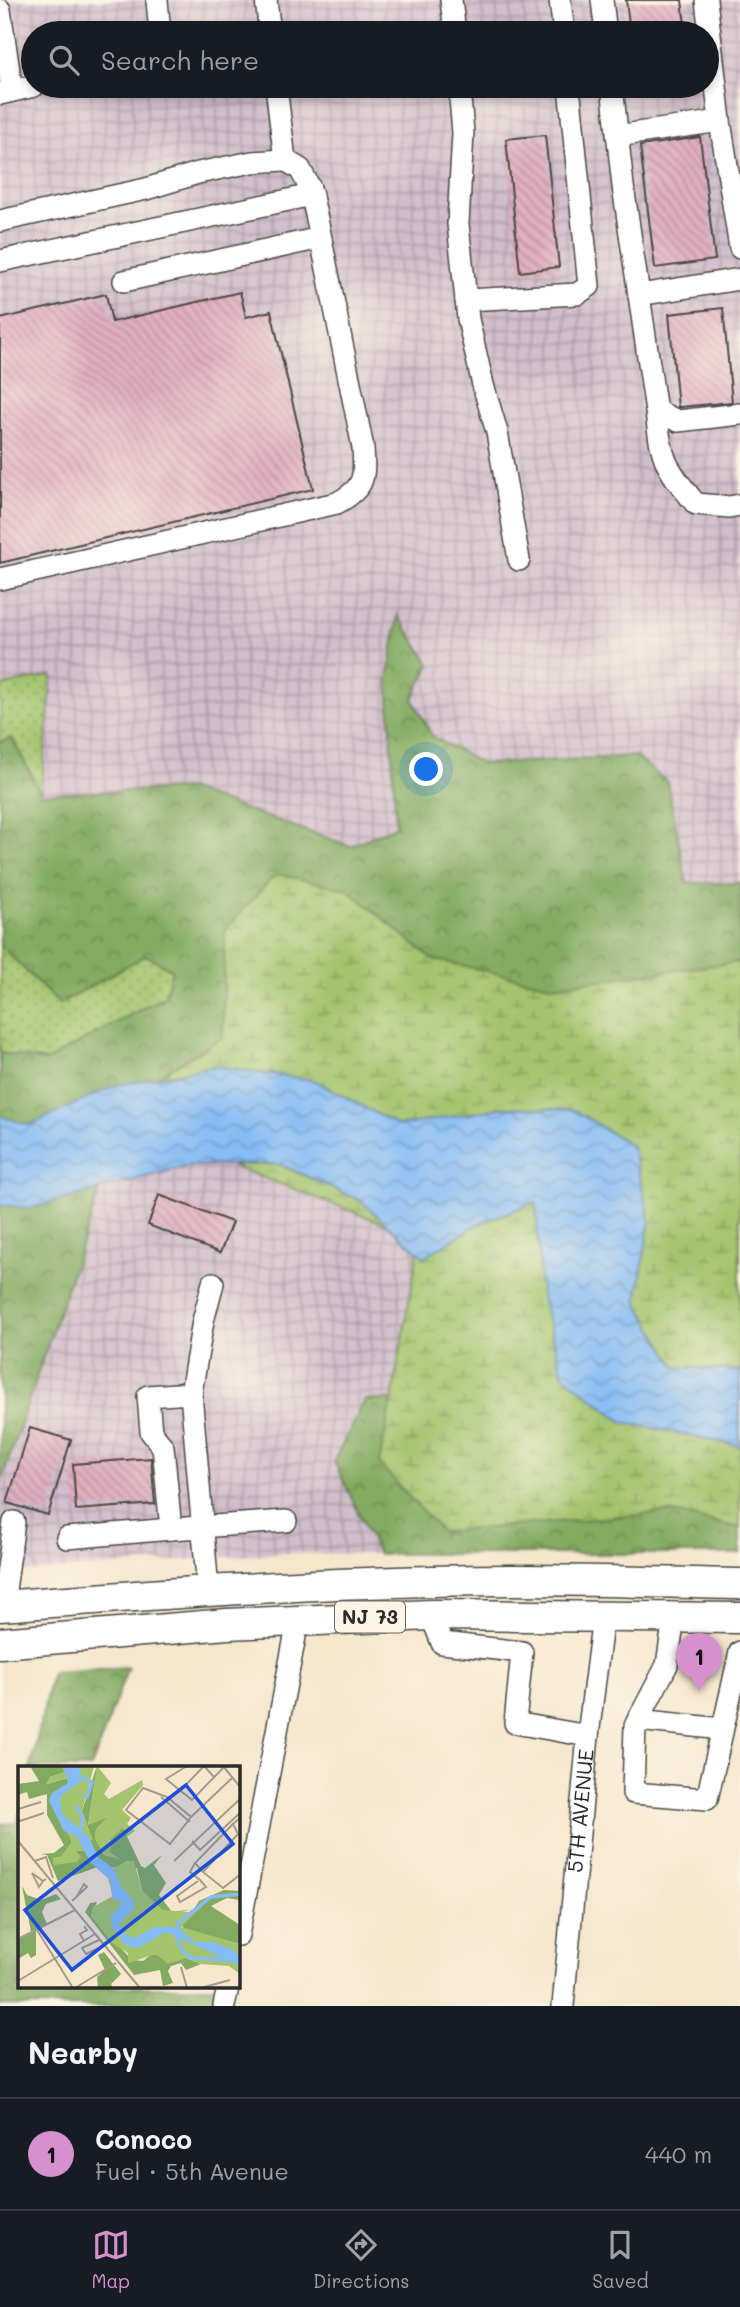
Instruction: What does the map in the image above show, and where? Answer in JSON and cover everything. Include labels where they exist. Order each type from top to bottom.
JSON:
[{"type":"highway","name":"NJ 73","points":[[1,1606],[208,1590],[436,1580],[740,1584]]},
{"type":"highway","name":"NJ 73","points":[[0,1643],[188,1627],[431,1615],[740,1618]]},
{"type":"street","points":[[157,0],[158,21]]},
{"type":"street","points":[[266,0],[269,21]]},
{"type":"street","points":[[451,0],[454,21]]},
{"type":"street","points":[[561,0],[563,21]]},
{"type":"street","points":[[602,0],[605,21]]},
{"type":"street","points":[[706,0],[708,21]]},
{"type":"street","points":[[0,10],[6,92]]},
{"type":"street","points":[[277,98],[285,160]]},
{"type":"street","points":[[460,98],[463,133],[458,224],[468,319],[497,432],[519,560]]},
{"type":"street","points":[[466,300],[577,294],[589,286],[570,98]]},
{"type":"street","points":[[613,98],[660,447],[671,475],[696,503],[729,507],[740,505]]},
{"type":"street","points":[[717,98],[740,248]]},
{"type":"street","points":[[617,136],[720,121]]},
{"type":"street","points":[[0,221],[146,189],[198,173],[252,162],[285,160],[300,169],[312,195],[365,468],[363,482],[353,495],[337,503],[0,579]]},
{"type":"street","points":[[0,261],[312,195]]},
{"type":"street","points":[[124,281],[321,237]]},
{"type":"street","points":[[639,295],[740,279]]},
{"type":"street","points":[[656,411],[678,421],[740,414]]},
{"type":"street","points":[[208,1590],[191,1393],[203,1321],[213,1283]]},
{"type":"street","points":[[171,1529],[163,1447],[151,1432],[148,1396],[191,1393]]},
{"type":"street","points":[[67,1538],[286,1521]]},
{"type":"street","points":[[1,1606],[14,1522]]},
{"type":"street","points":[[505,1651],[508,1614]]},
{"type":"street","points":[[431,1615],[442,1643],[522,1652],[515,1723],[588,1736]]},
{"type":"street","name":"5TH AVENUE","points":[[563,2006],[588,1736],[603,1616]]},
{"type":"street","points":[[674,1618],[667,1665],[635,1726],[633,1793],[706,1799],[740,1652]]},
{"type":"street","points":[[240,1925],[298,1621]]},
{"type":"street","points":[[638,1720],[722,1729]]},
{"type":"street","points":[[225,2006],[228,1988]]},
{"type":"shaded area","points":[[0,0],[740,0],[740,890],[621,922],[365,926],[67,1048],[0,1038]]},
{"type":"shaded area","points":[[155,1157],[222,1162],[420,1237],[392,1400],[365,1400],[334,1460],[378,1554],[282,1553],[0,1574],[0,1485],[102,1184]]},
{"type":"green space","points":[[398,615],[430,664],[413,699],[432,736],[482,764],[635,756],[667,782],[687,883],[740,883],[740,962],[554,986],[432,959],[347,889],[225,930],[223,1037],[157,1077],[102,1184],[0,1485],[0,1053],[46,1061],[165,996],[172,970],[146,955],[59,1004],[0,945],[0,742],[12,738],[41,794],[187,789],[350,846],[396,826],[388,679]]},
{"type":"green space","points":[[52,675],[41,794],[12,738],[0,742],[0,687]]},
{"type":"green space","points":[[276,874],[347,889],[432,959],[554,986],[740,962],[740,1528],[670,1512],[442,1532],[379,1464],[420,1237],[222,1162],[155,1157],[102,1184],[157,1077],[223,1037],[225,930]]},
{"type":"green space","points":[[0,945],[59,1004],[146,955],[172,969],[166,996],[46,1061],[0,1053]]},
{"type":"green space","points":[[365,1400],[392,1400],[379,1464],[442,1532],[670,1512],[740,1528],[740,1554],[378,1554],[334,1461]]},
{"type":"green space","points":[[128,1667],[92,1766],[30,1766],[52,1672]]},
{"type":"green space","points":[[18,1818],[18,1988],[226,1988],[222,2006],[0,2006],[0,1824],[17,1823]]},
{"type":"water","points":[[214,1066],[314,1080],[399,1126],[505,1107],[574,1110],[632,1146],[650,1220],[637,1301],[676,1367],[740,1371],[740,1446],[623,1422],[563,1375],[541,1294],[536,1202],[478,1224],[424,1257],[361,1201],[279,1164],[186,1166],[32,1208],[0,1205],[0,1116],[30,1125],[114,1086]]},
{"type":"building","points":[[626,0],[682,0],[685,21],[629,21]]},
{"type":"building","points":[[545,135],[559,267],[520,272],[506,139]]},
{"type":"building","points":[[700,137],[715,260],[655,268],[640,146]]},
{"type":"building","points":[[240,292],[246,317],[271,311],[313,489],[0,563],[0,319],[106,294],[112,322]]},
{"type":"building","points":[[723,308],[732,402],[678,407],[669,314]]},
{"type":"building","points":[[159,1195],[232,1222],[220,1253],[148,1225]]},
{"type":"building","points":[[30,1428],[71,1440],[48,1515],[7,1503]]},
{"type":"building","points":[[151,1458],[155,1504],[76,1510],[73,1464]]},
{"type":"place","name":"Conoco","points":[[699,1691]]}]
